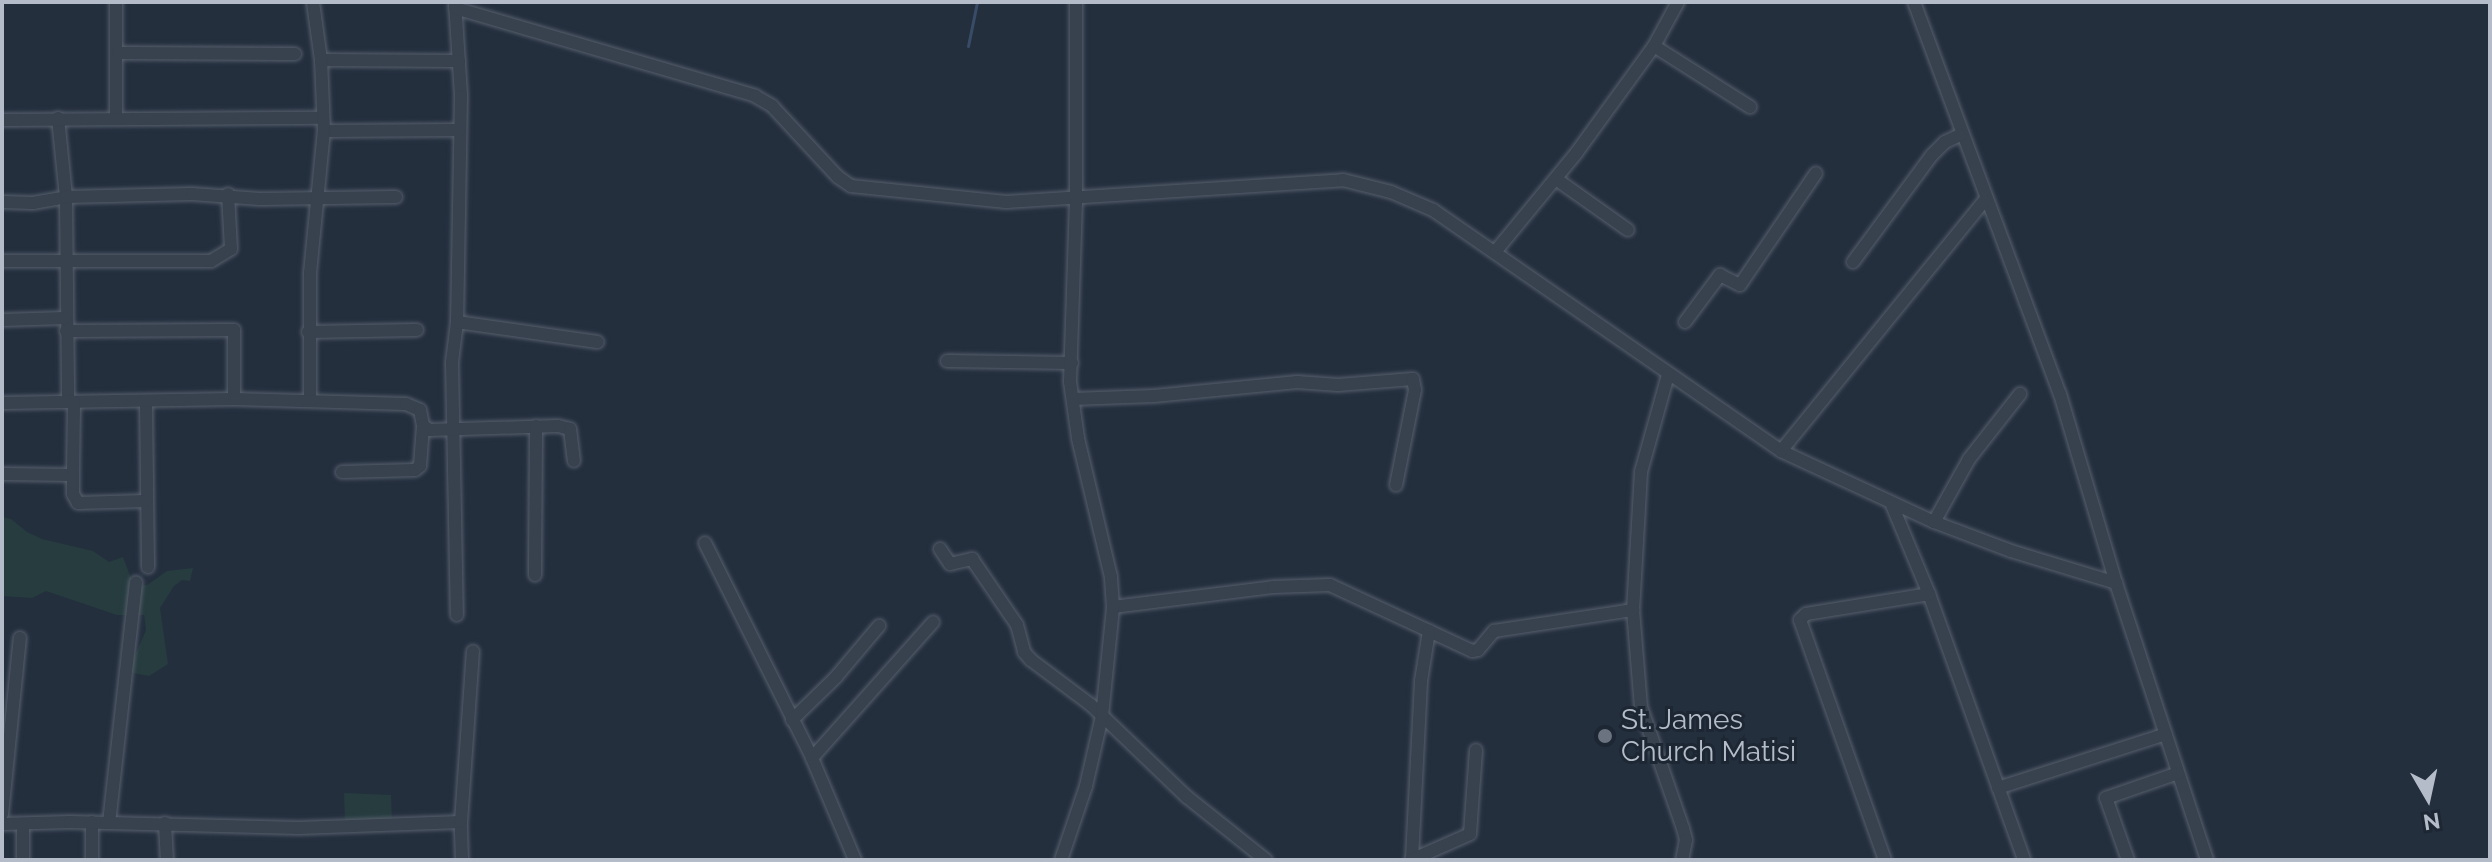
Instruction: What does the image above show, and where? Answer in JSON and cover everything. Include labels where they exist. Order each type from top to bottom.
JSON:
[{"type":"street","points":[[116,2],[116,118]]},
{"type":"street","points":[[310,401],[308,332],[324,131],[321,60],[313,2]]},
{"type":"street","points":[[1062,860],[1086,786],[1102,716],[1113,607],[1111,577],[1078,438],[1073,399],[1076,2]]},
{"type":"street","points":[[1495,252],[1556,179],[1654,46],[1678,2]]},
{"type":"street","points":[[1914,2],[1960,135],[2060,394],[2116,583],[2207,860]]},
{"type":"street","points":[[457,615],[452,362],[457,322],[460,130],[455,5],[755,96],[772,106],[851,186],[1006,202],[1343,180],[1391,192],[1433,210],[1781,451],[1934,522],[2011,551],[2116,583]]},
{"type":"street","points":[[1654,46],[1750,107]]},
{"type":"street","points":[[118,53],[295,54]]},
{"type":"street","points":[[321,60],[459,61]]},
{"type":"street","points":[[58,118],[66,197],[66,324],[73,494],[78,503],[145,501]]},
{"type":"street","points":[[2,120],[323,118]]},
{"type":"street","points":[[324,131],[460,130]]},
{"type":"street","points":[[1853,262],[1932,155],[1945,142],[1960,135]]},
{"type":"street","points":[[1685,322],[1720,275],[1740,285],[1816,173]]},
{"type":"street","points":[[1556,179],[1628,230]]},
{"type":"street","points":[[2,261],[220,259],[232,243],[228,194]]},
{"type":"street","points":[[2,202],[33,203],[66,197],[228,194],[244,198],[396,197]]},
{"type":"street","points":[[1781,451],[1985,200]]},
{"type":"street","points":[[2,320],[234,330],[234,399]]},
{"type":"street","points":[[457,322],[598,342]]},
{"type":"street","points":[[308,332],[417,330]]},
{"type":"street","points":[[947,361],[1072,363]]},
{"type":"street","points":[[1668,375],[1641,472],[1633,610],[1641,707],[1683,828],[1686,840],[1682,860]]},
{"type":"street","points":[[1073,399],[1154,396],[1297,382],[1338,385],[1413,379],[1415,390],[1396,485]]},
{"type":"street","points":[[1934,522],[1969,459],[2020,394]]},
{"type":"street","points":[[2,403],[234,399],[406,404],[420,410],[423,426],[420,466],[415,470],[342,472]]},
{"type":"street","points":[[146,402],[148,567]]},
{"type":"street","points":[[423,426],[430,430],[536,426],[570,429],[574,461]]},
{"type":"street","points":[[535,575],[536,426]]},
{"type":"street","points":[[2,474],[73,475]]},
{"type":"street","points":[[1892,505],[1929,594],[2024,860]]},
{"type":"street","points":[[705,543],[812,758],[855,860]]},
{"type":"street","points":[[940,549],[950,564],[972,559],[1017,625],[1024,652],[1102,716],[1187,797],[1266,860]]},
{"type":"street","points":[[109,823],[136,583]]},
{"type":"street","points":[[1113,607],[1273,587],[1330,585],[1475,651],[1494,631],[1633,610]]},
{"type":"street","points":[[1885,860],[1800,620],[1806,614],[1929,594]]},
{"type":"street","points":[[812,758],[933,622]]},
{"type":"street","points":[[792,720],[836,677],[879,626]]},
{"type":"street","points":[[1429,631],[1421,681],[1411,860],[1470,834],[1476,750]]},
{"type":"street","points":[[2,814],[20,638]]},
{"type":"street","points":[[462,860],[461,822],[473,651]]},
{"type":"street","points":[[1998,788],[2166,734]]},
{"type":"street","points":[[2128,860],[2105,800],[2178,773]]},
{"type":"street","points":[[92,822],[92,860]]},
{"type":"street","points":[[2,824],[92,822],[299,828],[461,822]]},
{"type":"street","points":[[165,823],[167,860]]},
{"type":"street","points":[[23,824],[23,860]]},
{"type":"green space","points":[[2,517],[11,519],[42,539],[93,551],[109,562],[123,557],[134,586],[147,585],[167,571],[193,568],[190,581],[182,580],[174,586],[160,608],[168,664],[149,676],[128,672],[146,630],[144,615],[117,615],[46,591],[32,598],[2,596]]},
{"type":"green space","points":[[344,793],[391,795],[392,820],[345,822]]},
{"type":"waterway","points":[[968,46],[977,2]]},
{"type":"place","name":"St. James Church Matisi","points":[[1605,736]]}]
